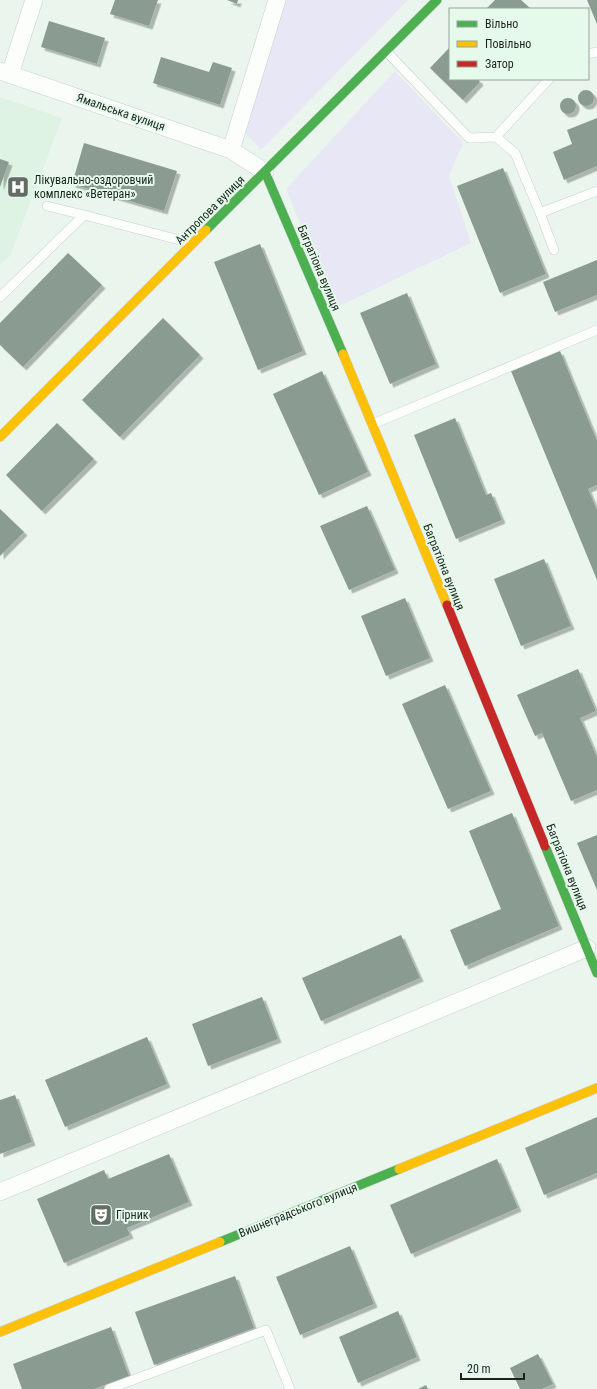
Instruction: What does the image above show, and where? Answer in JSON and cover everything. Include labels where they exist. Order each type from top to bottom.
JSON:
[{"type":"street","name":"Ямальська вулиця","points":[[34,0],[5,72],[231,150],[265,172]]},
{"type":"street","points":[[231,150],[277,0]]},
{"type":"street","name":"Антропова вулиця","points":[[0,437],[437,0]]},
{"type":"street","name":"Багратіона вулиця","points":[[265,172],[373,424],[597,973]]},
{"type":"street","points":[[0,1192],[586,948]]},
{"type":"street","name":"Вишнеградського вулиця","points":[[0,1332],[597,1088]]},
{"type":"lane","points":[[386,51],[469,138],[496,137],[514,153],[554,250]]},
{"type":"lane","points":[[496,137],[548,80]]},
{"type":"lane","points":[[540,213],[597,191]]},
{"type":"lane","points":[[47,206],[193,243]]},
{"type":"lane","points":[[0,297],[84,215]]},
{"type":"lane","points":[[373,424],[597,330]]},
{"type":"lane","points":[[109,1389],[266,1330],[290,1389]]},
{"type":"shaded area","points":[[285,0],[408,0],[261,150],[242,129]]},
{"type":"shaded area","points":[[395,71],[463,143],[449,176],[471,243],[335,308],[286,189]]},
{"type":"shaded area","name":"Лікувально-оздоровчий комплекс «Ветеран»","points":[[0,97],[62,118],[10,256],[0,265]]},
{"type":"building","points":[[115,0],[158,0],[149,26],[110,14]]},
{"type":"building","points":[[227,0],[238,0],[237,4]]},
{"type":"building","points":[[495,0],[521,0],[530,8],[487,8]]},
{"type":"building","points":[[587,0],[597,0],[597,24]]},
{"type":"building","points":[[49,21],[105,38],[97,64],[41,47]]},
{"type":"building","points":[[449,48],[449,80],[479,80],[480,82],[463,100],[430,68]]},
{"type":"building","points":[[161,57],[209,72],[213,62],[232,68],[220,105],[153,83]]},
{"type":"building","points":[[586,90],[592,92],[594,98],[592,104],[586,106],[580,104],[578,98],[580,92]]},
{"type":"building","points":[[568,98],[574,100],[576,106],[574,112],[568,114],[562,112],[560,106],[562,100]]},
{"type":"building","points":[[597,118],[597,166],[564,180],[553,152],[572,144],[567,130]]},
{"type":"building","points":[[84,143],[177,171],[164,211],[72,184]]},
{"type":"building","points":[[0,159],[9,162],[0,187]]},
{"type":"building","points":[[503,168],[546,274],[500,293],[457,186]]},
{"type":"building","points":[[260,244],[303,351],[258,370],[214,262]]},
{"type":"building","points":[[68,253],[102,285],[23,367],[0,345],[0,323]]},
{"type":"building","points":[[597,260],[597,295],[555,312],[543,282]]},
{"type":"building","points":[[407,293],[436,364],[390,384],[360,313]]},
{"type":"building","points":[[163,318],[200,355],[120,437],[82,400]]},
{"type":"building","points":[[560,351],[597,441],[597,485],[588,489],[597,510],[597,580],[511,371]]},
{"type":"building","points":[[322,371],[368,472],[319,495],[273,394]]},
{"type":"building","points":[[455,418],[486,495],[491,493],[502,520],[456,539],[414,435]]},
{"type":"building","points":[[57,423],[94,459],[42,511],[6,475]]},
{"type":"building","points":[[367,506],[395,570],[349,590],[320,526]]},
{"type":"building","points":[[0,509],[24,532],[0,556]]},
{"type":"building","points":[[544,559],[571,626],[521,646],[494,579]]},
{"type":"building","points":[[405,598],[430,658],[386,676],[361,616]]},
{"type":"building","points":[[578,669],[596,711],[580,718],[597,757],[597,790],[571,801],[542,733],[535,736],[517,695]]},
{"type":"building","points":[[445,685],[491,791],[448,809],[402,704]]},
{"type":"building","points":[[512,813],[559,926],[465,966],[450,930],[501,909],[469,831]]},
{"type":"building","points":[[597,835],[597,890],[577,843]]},
{"type":"building","points":[[401,935],[420,978],[321,1021],[302,978]]},
{"type":"building","points":[[262,997],[278,1039],[208,1066],[192,1024]]},
{"type":"building","points":[[147,1037],[167,1084],[65,1127],[45,1080]]},
{"type":"building","points":[[15,1095],[32,1142],[0,1154],[0,1100]]},
{"type":"building","points":[[597,1117],[597,1173],[544,1195],[525,1148]]},
{"type":"building","name":"Гірник","points":[[169,1154],[189,1202],[127,1228],[130,1235],[64,1263],[37,1199],[104,1170],[108,1179]]},
{"type":"building","points":[[497,1159],[518,1208],[411,1254],[390,1205]]},
{"type":"building","points":[[350,1246],[374,1304],[300,1335],[276,1277]]},
{"type":"building","points":[[235,1276],[254,1328],[154,1365],[135,1312]]},
{"type":"building","points":[[398,1311],[417,1357],[358,1383],[339,1337]]},
{"type":"building","points":[[111,1327],[129,1376],[94,1389],[22,1389],[13,1364]]},
{"type":"building","points":[[538,1354],[553,1384],[542,1389],[520,1389],[510,1368]]},
{"type":"building","points":[[426,1385],[428,1389],[418,1389]]},
{"type":"traffic: fast","points":[[206,230],[437,0]]},
{"type":"traffic: fast","points":[[265,172],[343,354]]},
{"type":"traffic: fast","points":[[545,846],[597,973]]},
{"type":"traffic: fast","points":[[220,1242],[399,1169]]},
{"type":"traffic: slow","points":[[0,437],[206,230]]},
{"type":"traffic: slow","points":[[343,354],[447,605]]},
{"type":"traffic: slow","points":[[399,1169],[597,1088]]},
{"type":"traffic: slow","points":[[0,1332],[220,1242]]},
{"type":"traffic: jam","points":[[447,605],[545,846]]},
{"type":"place","name":"Лікувально-оздоровчий комплекс «Ветеран»","points":[[18,187]]},
{"type":"place","name":"Гірник","points":[[101,1215]]}]
